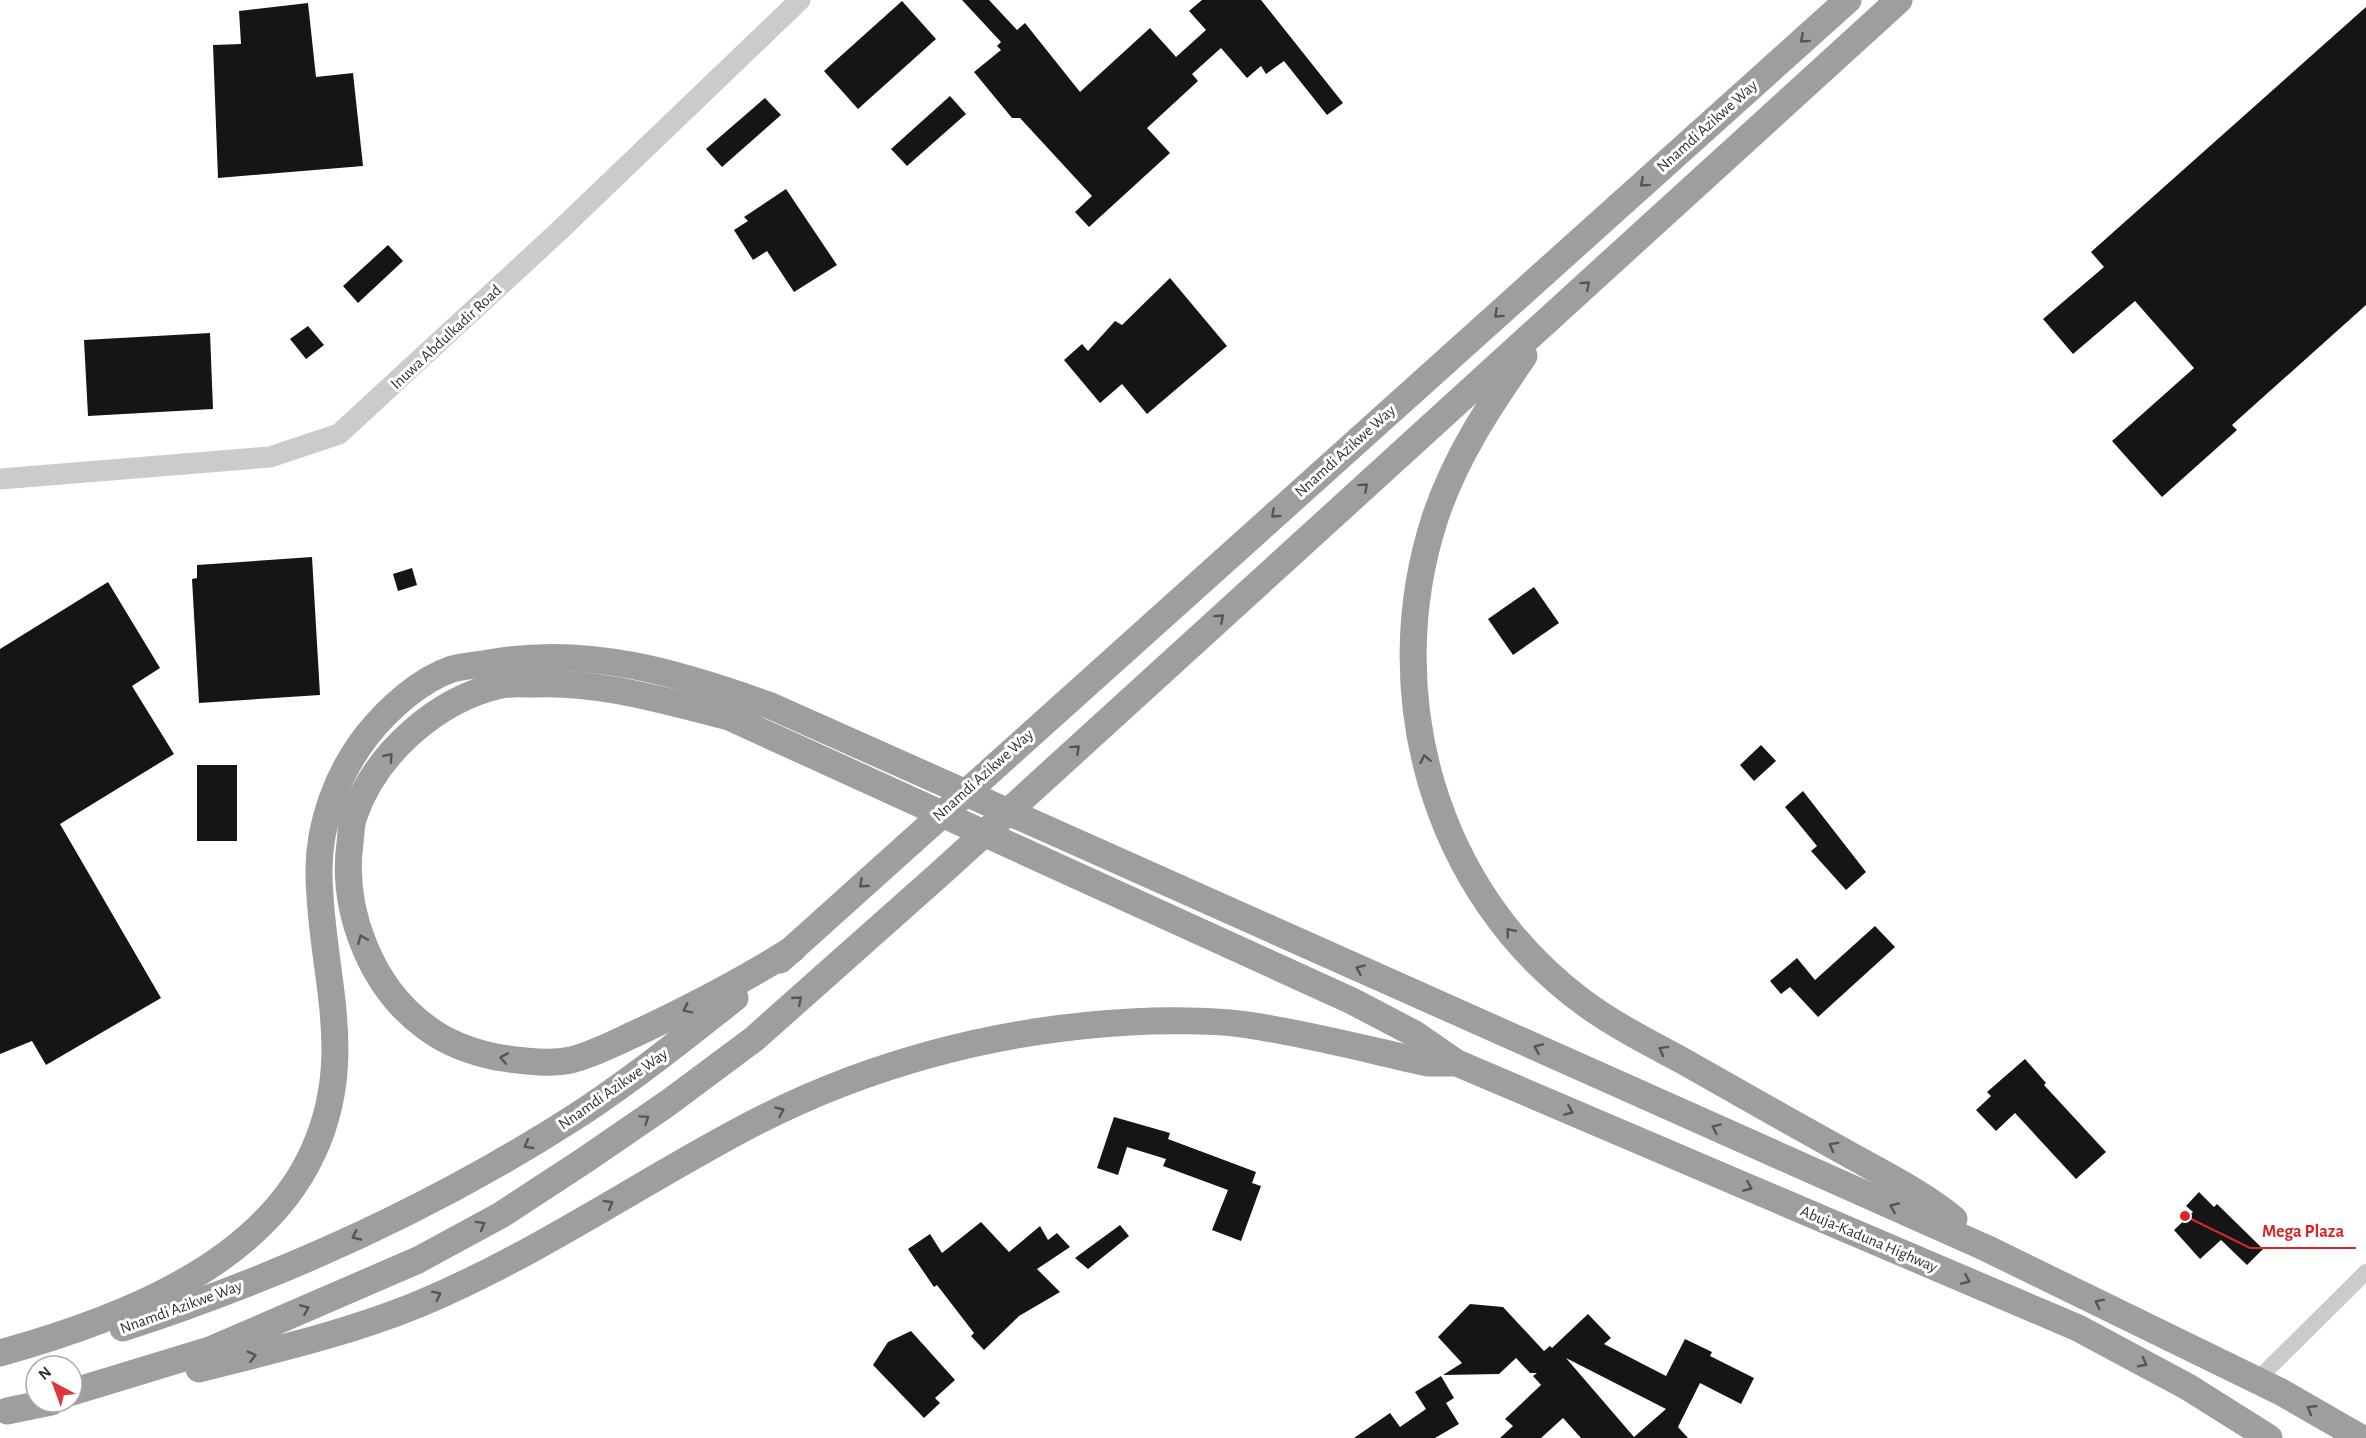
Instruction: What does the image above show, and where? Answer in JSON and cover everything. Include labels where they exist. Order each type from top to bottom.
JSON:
[{"type":"highway","name":"Nnamdi Azikwe Way","points":[[0,1360],[86,1340],[169,1313],[272,1273],[399,1217],[483,1173],[579,1114],[659,1058],[793,949],[906,844],[1848,0]]},
{"type":"highway","points":[[84,1388],[210,1350],[418,1260],[501,1215],[668,1103],[754,1039],[943,870],[1899,0]]},
{"type":"highway","points":[[1552,316],[1481,418],[1455,466],[1435,519],[1415,614],[1417,720],[1426,766],[1457,854],[1486,901],[1514,937],[1584,1003],[1648,1042],[1879,1171],[1948,1215],[1986,1248]]},
{"type":"highway","points":[[0,1353],[59,1336],[133,1307],[188,1281],[231,1251],[292,1187],[312,1155],[329,1114],[336,1075],[334,1012],[318,872],[324,828],[334,792],[352,754],[382,717],[414,690],[450,670],[550,655],[651,667],[771,706],[1986,1248],[2258,1380],[2361,1438]]},
{"type":"highway","points":[[793,949],[714,996],[618,1042],[570,1060],[519,1061],[471,1052],[428,1029],[402,1006],[371,961],[352,913],[347,863],[353,817],[380,767],[411,731],[453,702],[501,685],[557,683],[627,691],[729,717],[1352,1001],[1415,1034],[1457,1063]]},
{"type":"highway","points":[[84,1396],[144,1383],[308,1341],[418,1304],[508,1261],[750,1125],[843,1083],[933,1052],[1018,1034],[1132,1022],[1246,1025],[1428,1063],[1457,1063]]},
{"type":"highway","name":"Abuja-Kaduna Highway","points":[[1457,1063],[2078,1328],[2188,1387],[2269,1438]]},
{"type":"highway","points":[[4,1412],[24,1406]]},
{"type":"highway","points":[[4,1412],[24,1408]]},
{"type":"street","name":"Inuwa Abdulkadir Road","points":[[0,479],[270,457],[339,434],[550,240],[800,0]]},
{"type":"street","points":[[2258,1380],[2366,1272]]},
{"type":"building","points":[[962,0],[989,0],[1017,30],[1025,23],[1080,92],[1150,28],[1176,57],[1206,30],[1189,11],[1202,0],[1261,0],[1343,103],[1327,115],[1284,61],[1266,74],[1261,66],[1247,78],[1221,48],[1192,74],[1198,81],[1147,128],[1170,153],[1089,227],[1075,212],[1092,196],[1020,118],[1012,118],[974,72],[1001,50],[997,46],[1001,42]]},
{"type":"building","points":[[902,1],[936,39],[858,109],[824,71]]},
{"type":"building","points":[[308,3],[316,77],[353,73],[363,166],[218,178],[213,45],[241,44],[239,11]]},
{"type":"building","points":[[2366,7],[2366,305],[2232,425],[2237,430],[2162,497],[2112,441],[2194,368],[2135,301],[2073,354],[2043,319],[2104,267],[2091,252]]},
{"type":"building","points":[[950,96],[966,114],[907,166],[891,149]]},
{"type":"building","points":[[765,98],[781,115],[722,167],[706,149]]},
{"type":"building","points":[[786,189],[837,265],[794,292],[767,251],[753,260],[734,230],[748,221],[744,217]]},
{"type":"building","points":[[388,245],[403,261],[358,303],[343,286]]},
{"type":"building","points":[[1170,278],[1227,346],[1147,414],[1122,384],[1100,403],[1064,360],[1082,344],[1088,351],[1115,321],[1122,325]]},
{"type":"building","points":[[308,326],[324,345],[306,359],[290,339]]},
{"type":"building","points":[[210,333],[213,409],[88,416],[84,340]]},
{"type":"building","points":[[312,557],[320,695],[199,703],[192,579],[197,578],[197,565]]},
{"type":"building","points":[[412,568],[417,585],[398,591],[393,574]]},
{"type":"building","points":[[108,582],[160,668],[132,686],[174,754],[60,824],[161,998],[46,1065],[32,1041],[0,1054],[0,649]]},
{"type":"building","points":[[1534,587],[1559,623],[1513,655],[1488,619]]},
{"type":"building","points":[[1761,745],[1776,761],[1754,781],[1740,765]]},
{"type":"building","points":[[197,765],[237,765],[237,841],[197,841]]},
{"type":"building","points":[[1803,791],[1866,872],[1846,890],[1811,851],[1817,846],[1785,807]]},
{"type":"building","points":[[1875,926],[1895,947],[1818,1017],[1790,987],[1781,994],[1770,981],[1797,958],[1815,980]]},
{"type":"building","points":[[2025,1059],[2046,1083],[2044,1085],[2106,1152],[2076,1179],[2015,1113],[1996,1131],[1976,1110],[1991,1096],[1987,1092]]},
{"type":"building","points":[[1114,1117],[1170,1133],[1168,1139],[1256,1172],[1252,1183],[1261,1186],[1241,1241],[1212,1230],[1228,1190],[1163,1166],[1166,1159],[1127,1147],[1118,1175],[1097,1168]]},
{"type":"building","points":[[2199,1192],[2214,1207],[2217,1204],[2263,1249],[2247,1265],[2221,1240],[2200,1259],[2174,1230],[2193,1212],[2186,1206]]},
{"type":"building","points":[[981,1222],[1009,1252],[1040,1226],[1048,1240],[1057,1233],[1070,1247],[1037,1269],[1060,1292],[1019,1316],[984,1350],[971,1336],[974,1333],[937,1285],[934,1287],[908,1249],[930,1234],[942,1253]]},
{"type":"building","points":[[1120,1225],[1129,1236],[1088,1269],[1075,1258]]},
{"type":"building","points":[[1470,1304],[1503,1307],[1544,1351],[1550,1346],[1552,1348],[1588,1314],[1611,1338],[1604,1344],[1666,1376],[1685,1339],[1712,1352],[1710,1356],[1754,1378],[1741,1404],[1700,1383],[1678,1427],[1688,1438],[1581,1438],[1563,1418],[1541,1438],[1500,1438],[1513,1426],[1505,1419],[1541,1385],[1533,1376],[1537,1373],[1530,1373],[1516,1358],[1499,1374],[1443,1375],[1462,1363],[1438,1337]],"holes":[[[1566,1358],[1666,1409],[1634,1437]]]},
{"type":"building","points":[[911,1331],[955,1380],[935,1398],[940,1403],[924,1418],[873,1365],[888,1342]]},
{"type":"building","points":[[1441,1376],[1454,1398],[1446,1403],[1459,1424],[1435,1438],[1354,1438],[1390,1413],[1400,1427],[1426,1409],[1415,1392]]},
{"type":"place","name":"Mega Plaza","points":[[2185,1216]]}]
